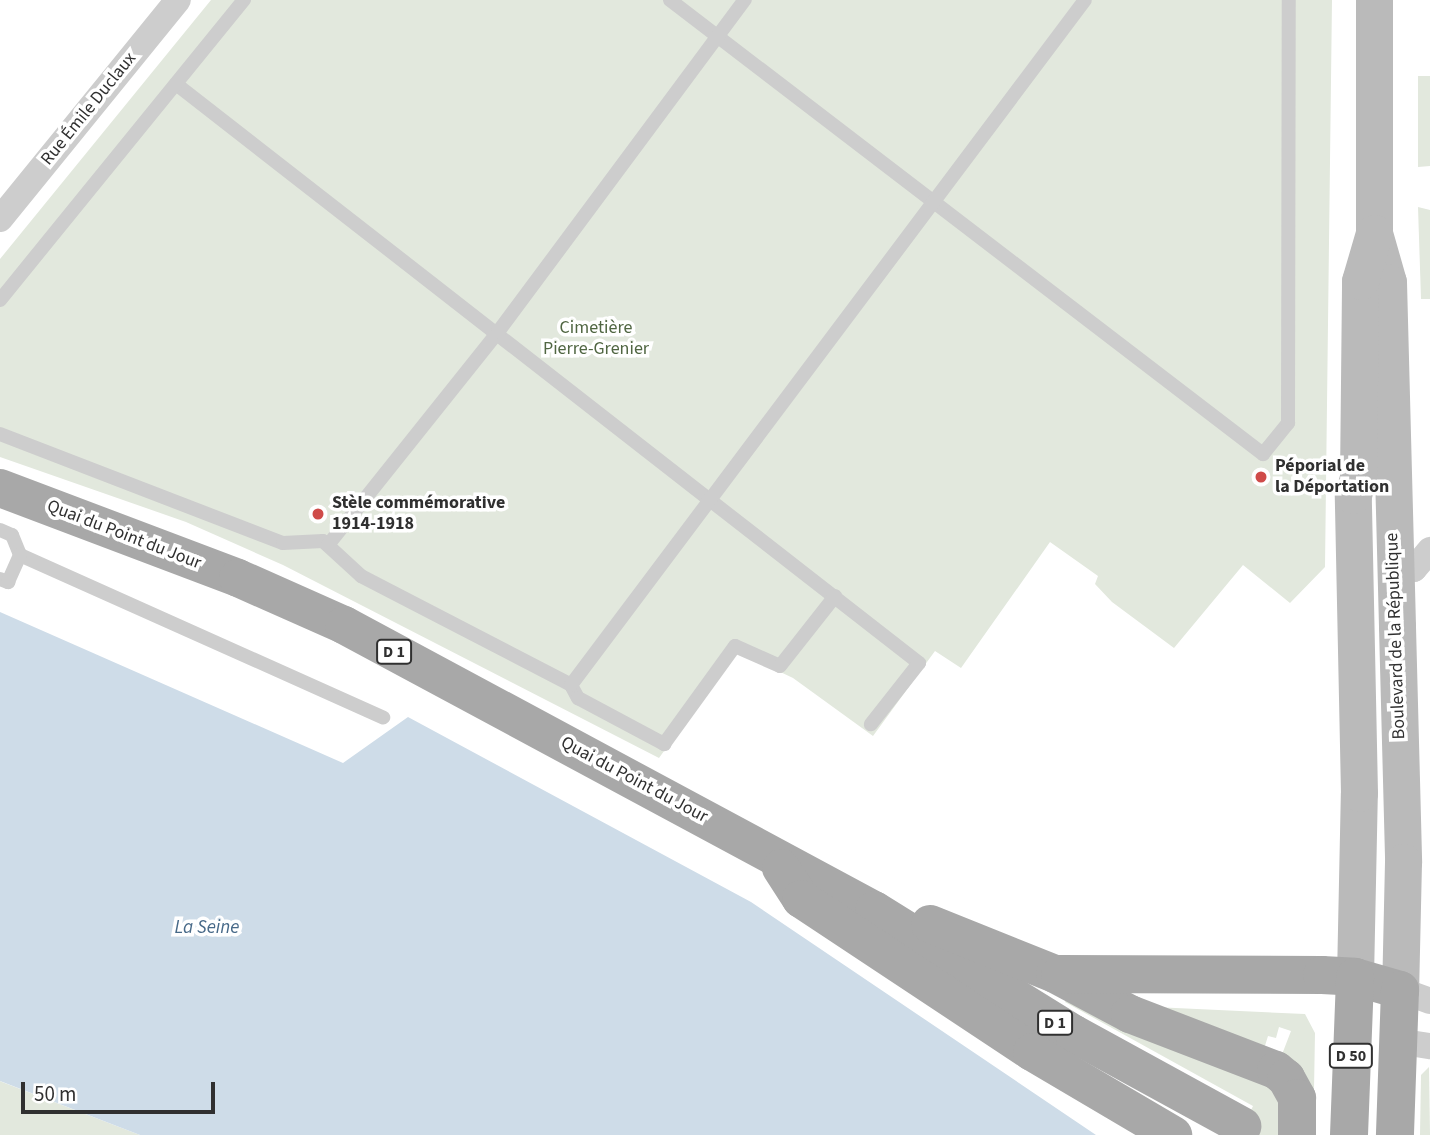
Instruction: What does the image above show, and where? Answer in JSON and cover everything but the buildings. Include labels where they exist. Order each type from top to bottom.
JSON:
[{"type":"main road","name":"Boulevard de la République","points":[[1349,1135],[1392,988],[1402,862],[1388,282],[1374,233],[1374,0]]},
{"type":"main road","name":"Boulevard de la République","points":[[1374,233],[1360,281],[1358,478],[1352,552],[1359,793],[1392,988],[1414,1043],[1395,1135]]},
{"type":"main road","points":[[1358,478],[1373,493],[1377,552],[1393,570]]},
{"type":"main road","name":"Quai du Point du Jour","points":[[0,488],[238,578],[344,625],[772,853],[874,910],[1074,1034],[1242,1126]]},
{"type":"main road","points":[[772,853],[801,899],[1032,1052],[1173,1135]]},
{"type":"main road","points":[[874,910],[927,922],[1055,974],[1130,1014],[1282,1073],[1299,1107],[1297,1135]]},
{"type":"main road","points":[[1055,974],[1392,988]]},
{"type":"street","name":"Rue Émile Duclaux","points":[[0,219],[178,0]]},
{"type":"street","points":[[1393,570],[1414,569],[1430,550]]},
{"type":"lane","points":[[0,300],[244,0]]},
{"type":"lane","points":[[670,0],[1262,454],[1288,423],[1289,0]]},
{"type":"lane","points":[[328,545],[498,332],[746,0]]},
{"type":"lane","points":[[570,685],[935,204],[1085,0]]},
{"type":"lane","points":[[176,84],[498,332],[919,663],[871,724]]},
{"type":"lane","points":[[0,434],[283,543],[316,539],[328,545],[360,576],[570,685],[578,698],[664,744],[735,646],[780,666],[835,596]]},
{"type":"lane","points":[[0,530],[12,535],[20,555],[383,717]]},
{"type":"lane","points":[[0,579],[8,582],[20,555]]},
{"type":"green space","name":"Cimetière Pierre-Grenier","points":[[211,0],[1332,0],[1325,567],[1290,603],[1243,565],[1174,648],[1112,602],[1095,584],[1098,576],[1050,542],[961,668],[935,651],[873,736],[793,678],[736,651],[659,758],[283,565],[186,522],[0,457],[0,259]]},
{"type":"green space","points":[[1418,76],[1430,76],[1430,166],[1418,167]]},
{"type":"green space","points":[[1418,207],[1430,210],[1430,299],[1421,299]]},
{"type":"green space","points":[[1067,997],[1259,1078],[1278,1094],[1278,1135],[1239,1135],[1253,1106],[1065,1002]]},
{"type":"green space","points":[[1154,1007],[1305,1014],[1315,1033],[1314,1090],[1281,1057],[1291,1031],[1279,1027],[1276,1038],[1268,1036],[1264,1049]]},
{"type":"green space","points":[[1429,1067],[1430,1135],[1420,1135],[1421,1075]]},
{"type":"green space","points":[[0,1081],[2,1082],[140,1135],[0,1135]]},
{"type":"water","name":"La Seine","points":[[0,612],[343,763],[408,717],[751,902],[1096,1135],[140,1135],[0,1081]]},
{"type":"place","name":"Péporial de la Déportation","points":[[1261,477]]},
{"type":"place","name":"Stèle commémorative 1914-1918","points":[[318,514]]}]
